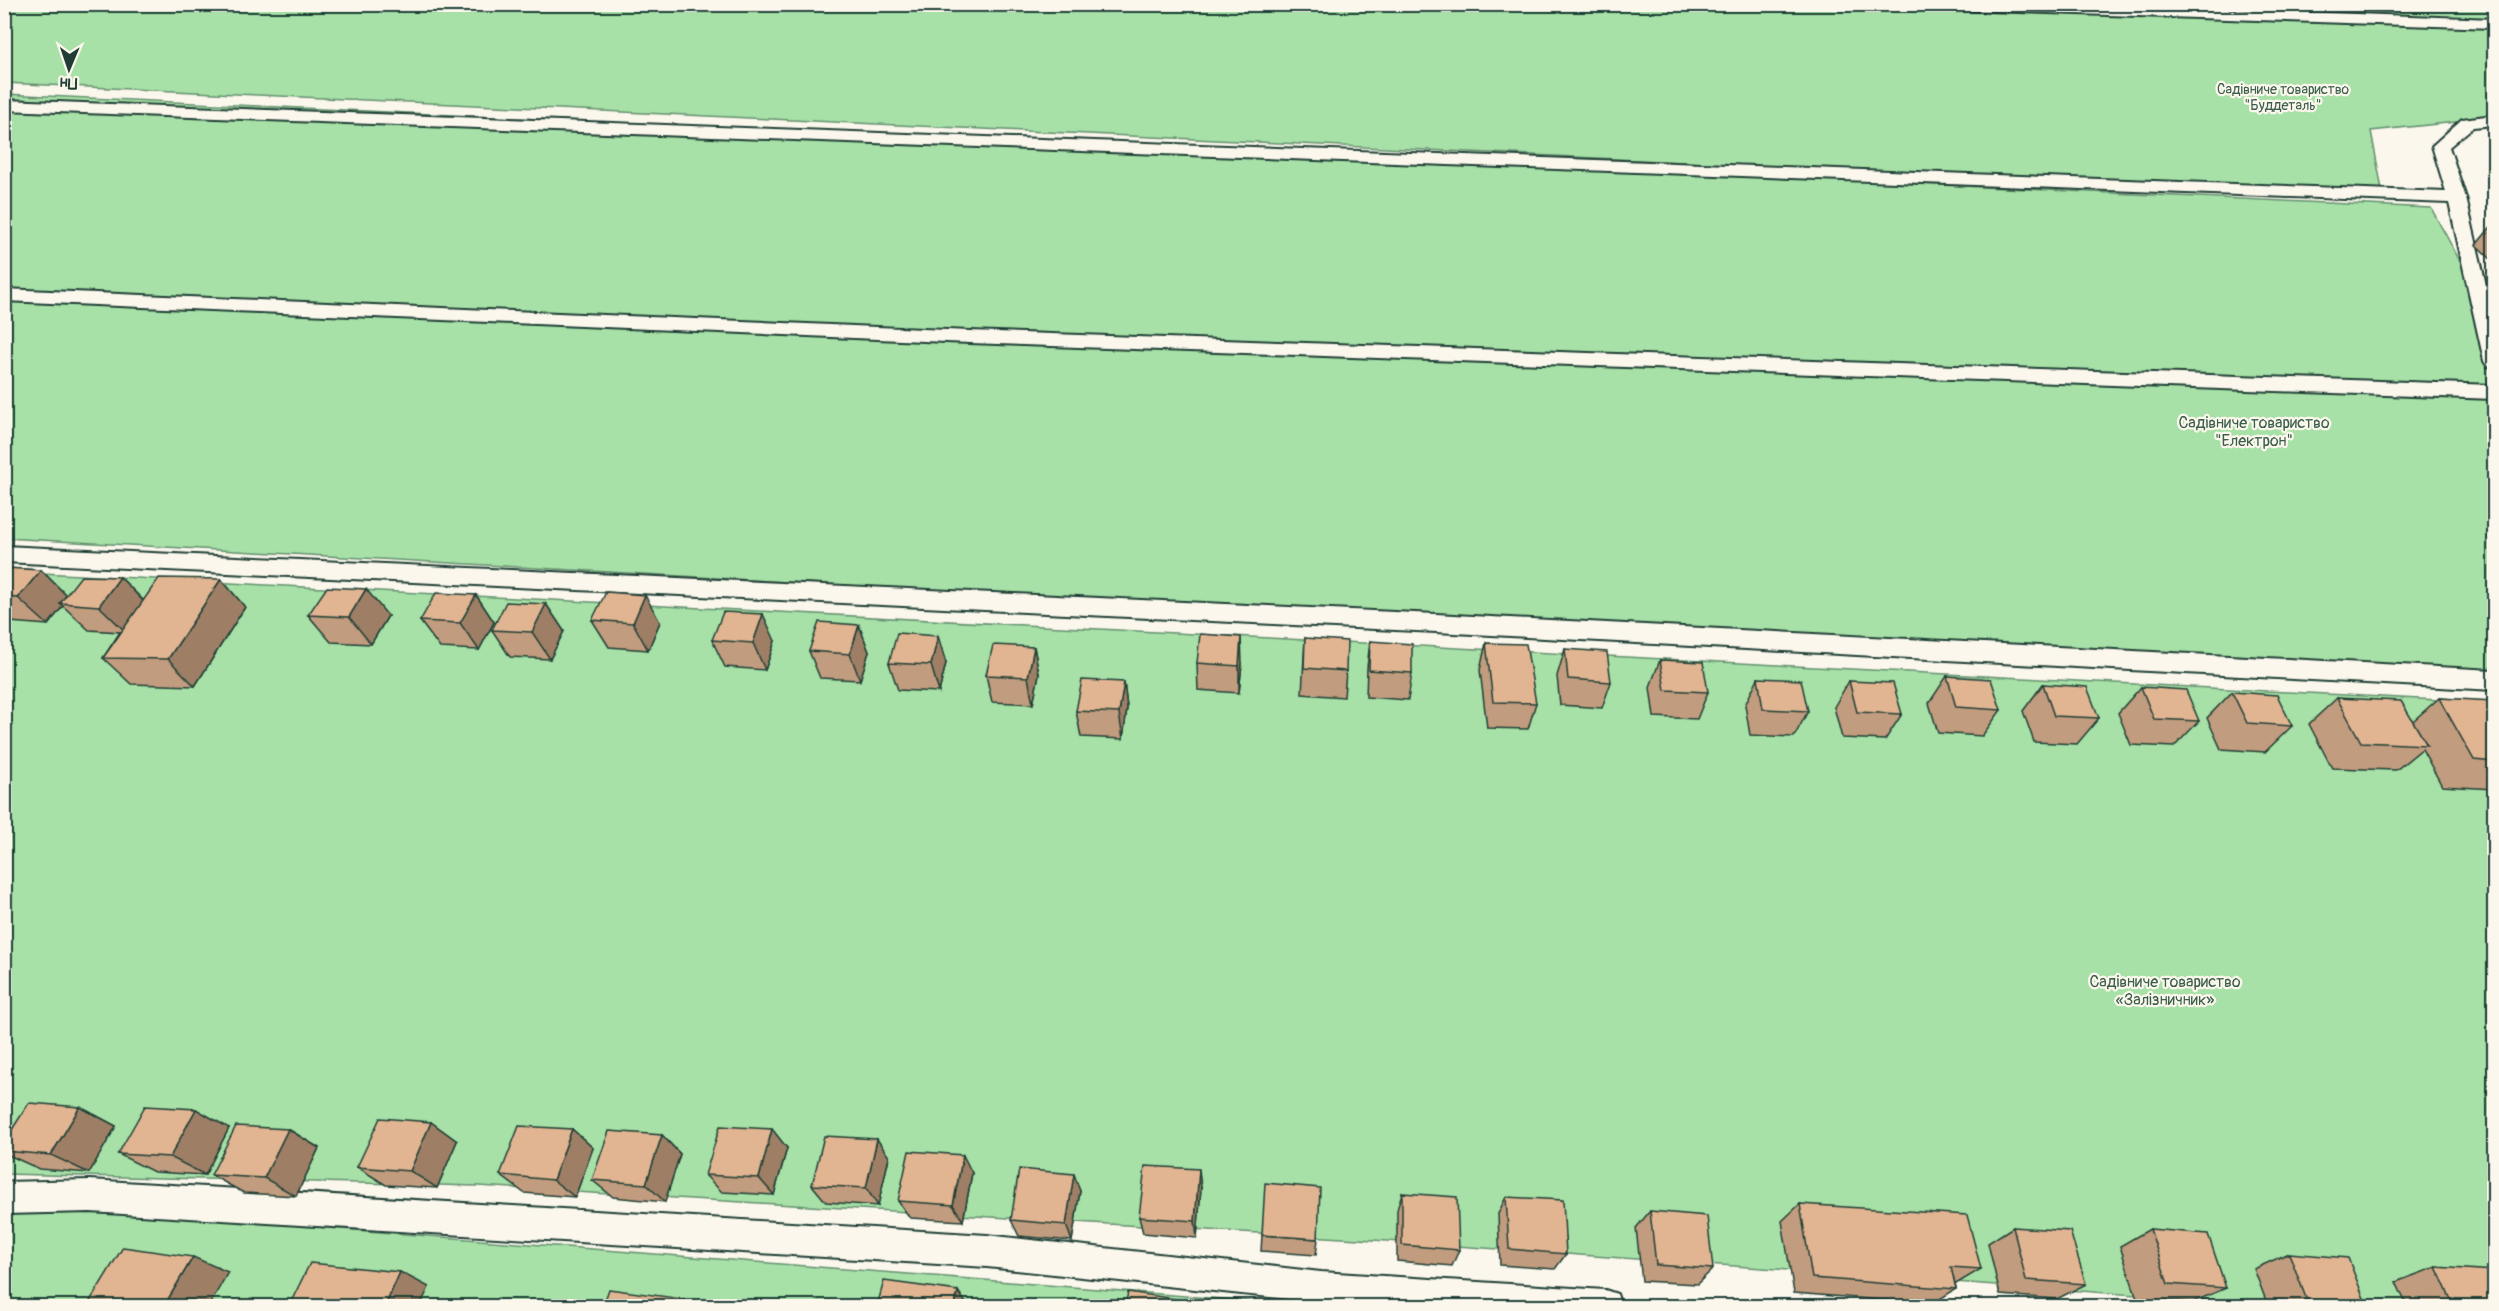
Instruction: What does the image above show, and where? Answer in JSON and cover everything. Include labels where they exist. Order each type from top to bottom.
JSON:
[{"type":"lane","points":[[1931,4],[2494,24]]},
{"type":"lane","points":[[4,105],[2457,198]]},
{"type":"lane","points":[[2494,120],[2468,123],[2440,146],[2457,198],[2494,361]]},
{"type":"lane","points":[[4,295],[970,337],[2494,392]]},
{"type":"lane","points":[[4,554],[1448,624],[2494,680]]},
{"type":"lane","points":[[4,1198],[90,1196],[987,1251],[1321,1287],[1605,1306]]},
{"type":"green space","name":"Садівниче товариство \"Буддеталь\"","points":[[5,4],[2494,5],[2494,118],[2371,131],[2383,195],[5,83]]},
{"type":"green space","name":"Садівниче товариство \"Електрон\"","points":[[4,94],[2431,208],[2494,323],[2494,678],[5,538]]},
{"type":"green space","name":"Садівниче товариство «Залізничник»","points":[[4,571],[2494,703],[2494,1306],[2289,1306],[1359,1239],[478,1186],[5,1174]]},
{"type":"green space","points":[[4,1204],[77,1208],[1310,1306],[5,1306]]},
{"type":"building","points":[[4,568],[41,570],[18,598],[4,597]]},
{"type":"building","points":[[81,576],[120,577],[99,606],[60,603]]},
{"type":"building","points":[[159,578],[221,579],[168,659],[103,658]]},
{"type":"building","points":[[327,587],[366,589],[349,617],[308,615]]},
{"type":"building","points":[[606,592],[645,595],[633,623],[592,620]]},
{"type":"building","points":[[436,593],[476,595],[460,623],[420,621]]},
{"type":"building","points":[[506,602],[546,604],[532,632],[492,630]]},
{"type":"building","points":[[723,612],[763,614],[753,643],[712,640]]},
{"type":"building","points":[[819,622],[859,625],[850,654],[809,651]]},
{"type":"building","points":[[897,633],[938,636],[931,665],[889,663]]},
{"type":"building","points":[[1200,634],[1241,637],[1239,666],[1197,663]]},
{"type":"building","points":[[1305,638],[1347,641],[1346,671],[1304,668]]},
{"type":"building","points":[[1370,641],[1412,644],[1412,673],[1369,670]]},
{"type":"building","points":[[1486,643],[1526,644],[1536,703],[1493,702]]},
{"type":"building","points":[[993,645],[1034,647],[1028,677],[986,675]]},
{"type":"building","points":[[1565,649],[1607,652],[1611,682],[1568,679]]},
{"type":"building","points":[[1660,660],[1703,662],[1708,692],[1665,690]]},
{"type":"building","points":[[1947,676],[1991,679],[2001,710],[1956,707]]},
{"type":"building","points":[[1758,678],[1801,680],[1808,711],[1763,709]]},
{"type":"building","points":[[1082,680],[1124,682],[1119,713],[1076,711]]},
{"type":"building","points":[[1849,681],[1893,683],[1902,714],[1857,712]]},
{"type":"building","points":[[2043,684],[2087,687],[2099,718],[2054,716]]},
{"type":"building","points":[[2141,687],[2186,690],[2199,721],[2154,719]]},
{"type":"building","points":[[2232,692],[2277,695],[2292,726],[2247,723]]},
{"type":"building","points":[[2337,698],[2401,701],[2427,745],[2361,742]]},
{"type":"building","points":[[2439,698],[2494,701],[2494,762],[2474,760]]},
{"type":"building","points":[[29,1103],[80,1107],[51,1155],[4,1151],[4,1142]]},
{"type":"building","points":[[145,1106],[196,1109],[170,1157],[118,1154]]},
{"type":"building","points":[[380,1118],[431,1122],[410,1171],[357,1167]]},
{"type":"building","points":[[236,1126],[288,1129],[264,1178],[211,1175]]},
{"type":"building","points":[[519,1126],[572,1129],[553,1180],[500,1175]]},
{"type":"building","points":[[720,1126],[772,1129],[759,1178],[705,1175]]},
{"type":"building","points":[[609,1131],[662,1135],[646,1184],[592,1180]]},
{"type":"building","points":[[824,1136],[877,1139],[866,1188],[812,1185]]},
{"type":"building","points":[[909,1151],[963,1155],[953,1205],[898,1201]]},
{"type":"building","points":[[1145,1166],[1199,1169],[1195,1221],[1139,1217]]},
{"type":"building","points":[[1019,1169],[1074,1174],[1066,1225],[1011,1220]]},
{"type":"building","points":[[1265,1183],[1320,1188],[1318,1239],[1262,1235]]},
{"type":"building","points":[[1402,1193],[1457,1197],[1459,1250],[1402,1245]]},
{"type":"building","points":[[1506,1197],[1563,1200],[1566,1254],[1509,1249]]},
{"type":"building","points":[[1800,1204],[1967,1215],[1981,1269],[1951,1267],[1956,1289],[1812,1278]]},
{"type":"building","points":[[1650,1211],[1707,1216],[1713,1269],[1656,1265]]},
{"type":"building","points":[[2013,1227],[2070,1231],[2086,1284],[2026,1280]]},
{"type":"building","points":[[2150,1229],[2208,1234],[2226,1288],[2168,1284]]},
{"type":"building","points":[[123,1247],[193,1257],[164,1306],[87,1306]]},
{"type":"building","points":[[2289,1253],[2348,1258],[2367,1306],[2309,1306]]},
{"type":"building","points":[[310,1263],[400,1272],[385,1306],[289,1306]]},
{"type":"building","points":[[2436,1267],[2494,1271],[2494,1306],[2454,1306]]},
{"type":"building","points":[[884,1281],[958,1291],[955,1306],[877,1306]]},
{"type":"building","points":[[609,1289],[683,1299],[680,1306],[603,1306]]},
{"type":"building","points":[[1128,1292],[1203,1303],[1202,1306],[1125,1306]]}]
